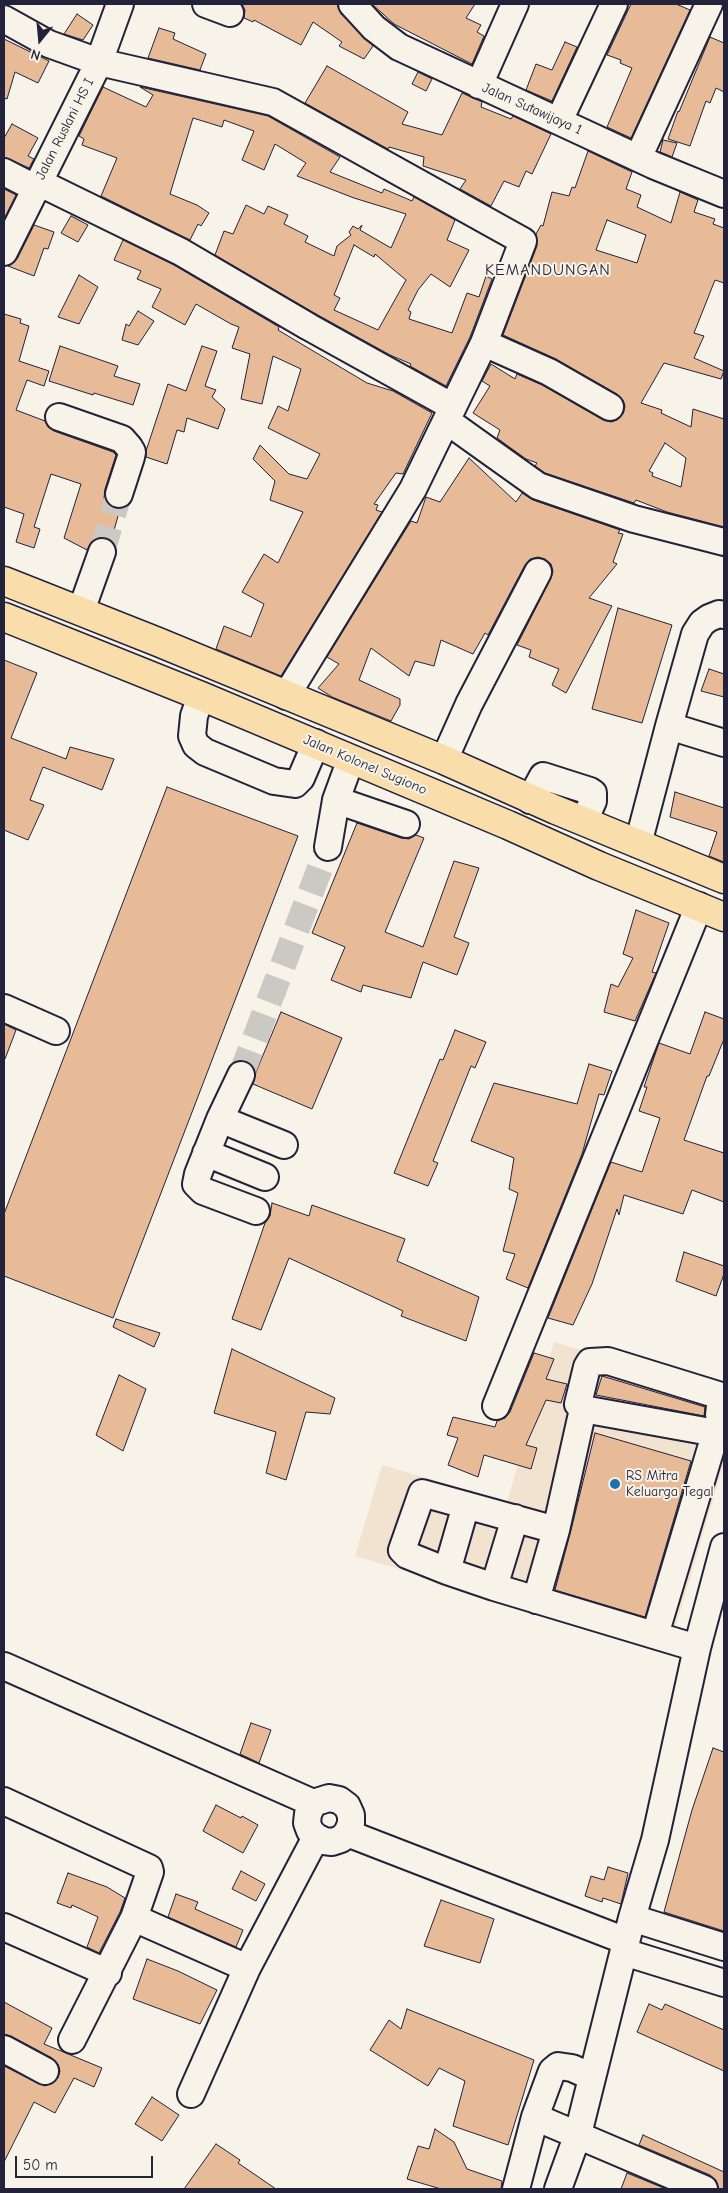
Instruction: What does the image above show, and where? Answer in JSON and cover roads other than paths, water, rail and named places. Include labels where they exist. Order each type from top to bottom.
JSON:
[{"type":"highway","points":[[4,581],[444,760],[530,800],[724,879]]},
{"type":"highway","name":"Jalan Kolonel Sugiono","points":[[4,617],[316,743],[599,866],[724,916]]},
{"type":"highway","points":[[351,759],[364,727]]},
{"type":"street","name":"Jalan Ruslani HS I","points":[[4,252],[99,62],[120,4]]},
{"type":"street","points":[[206,4],[230,14]]},
{"type":"street","name":"Jalan Sutawijaya 1","points":[[352,4],[374,28],[398,47],[653,165],[724,194]]},
{"type":"street","points":[[478,85],[515,4]]},
{"type":"street","points":[[565,108],[614,4]]},
{"type":"street","points":[[644,145],[709,4]]},
{"type":"street","points":[[4,19],[49,44],[99,62],[273,102],[523,241],[484,343],[413,488],[286,696]]},
{"type":"street","points":[[4,172],[37,185],[181,252],[224,276],[450,414],[538,486],[634,519],[724,542]]},
{"type":"street","points":[[484,343],[549,372],[610,407]]},
{"type":"street","points":[[59,417],[122,439],[129,447],[132,452],[131,457],[119,494]]},
{"type":"street","points":[[81,611],[102,552]]},
{"type":"street","points":[[444,760],[469,704],[538,572]]},
{"type":"street","points":[[638,844],[695,634],[702,623],[709,618],[719,614],[724,615]]},
{"type":"street","points":[[202,696],[194,716],[192,736],[196,745],[205,752],[274,781],[295,784],[301,778],[316,743]]},
{"type":"street","points":[[669,726],[724,743]]},
{"type":"street","points":[[328,847],[336,800],[351,759]]},
{"type":"street","points":[[530,800],[543,776],[590,791],[593,793],[593,801],[584,822]]},
{"type":"street","points":[[556,810],[568,783]]},
{"type":"street","points":[[336,800],[406,824]]},
{"type":"street","points":[[496,1406],[699,906]]},
{"type":"street","points":[[4,1008],[56,1031]]},
{"type":"street","points":[[241,1075],[220,1119],[198,1174],[196,1184],[203,1191],[256,1211]]},
{"type":"street","points":[[220,1119],[284,1146]]},
{"type":"street","points":[[206,1153],[266,1177]]},
{"type":"street","points":[[655,1635],[720,1424],[721,1397],[602,1360],[590,1362],[587,1367],[578,1404],[582,1409],[720,1424]]},
{"type":"street","points":[[536,1600],[556,1530],[582,1409]]},
{"type":"street","points":[[556,1530],[421,1494],[402,1550],[407,1555],[494,1587],[697,1648]]},
{"type":"street","points":[[447,1571],[466,1505]]},
{"type":"street","points":[[494,1587],[515,1518]]},
{"type":"street","points":[[558,2189],[578,2134],[627,1937],[655,1840],[697,1648],[724,1548]]},
{"type":"street","points":[[4,1666],[313,1803],[329,1798],[339,1800],[347,1806],[351,1815],[351,1824],[347,1833],[341,1839],[332,1842],[324,1841],[310,1831],[307,1823],[308,1814],[313,1803]]},
{"type":"street","points":[[4,1801],[148,1866],[150,1872],[134,1918],[108,1973],[72,2040]]},
{"type":"street","points":[[347,1833],[627,1937],[724,1983]]},
{"type":"street","points":[[191,2094],[247,1968],[316,1837]]},
{"type":"street","points":[[134,1918],[247,1968]]},
{"type":"street","points":[[4,1927],[108,1973]]},
{"type":"street","points":[[627,1937],[724,1947]]},
{"type":"street","points":[[4,2049],[45,2071]]},
{"type":"street","points":[[516,2189],[535,2118],[552,2071],[558,2066],[572,2068],[592,2077]]},
{"type":"street","points":[[535,2118],[578,2134],[704,2189]]},
{"type":"tunnel","points":[[102,552],[119,494]]},
{"type":"tunnel","points":[[241,1075],[328,847]]},
{"type":"place","name":"RS Mitra Keluarga Tegal","points":[[615,1484]]},
{"type":"district","name":"KEMANDUNGAN","points":[[548,270]]}]
